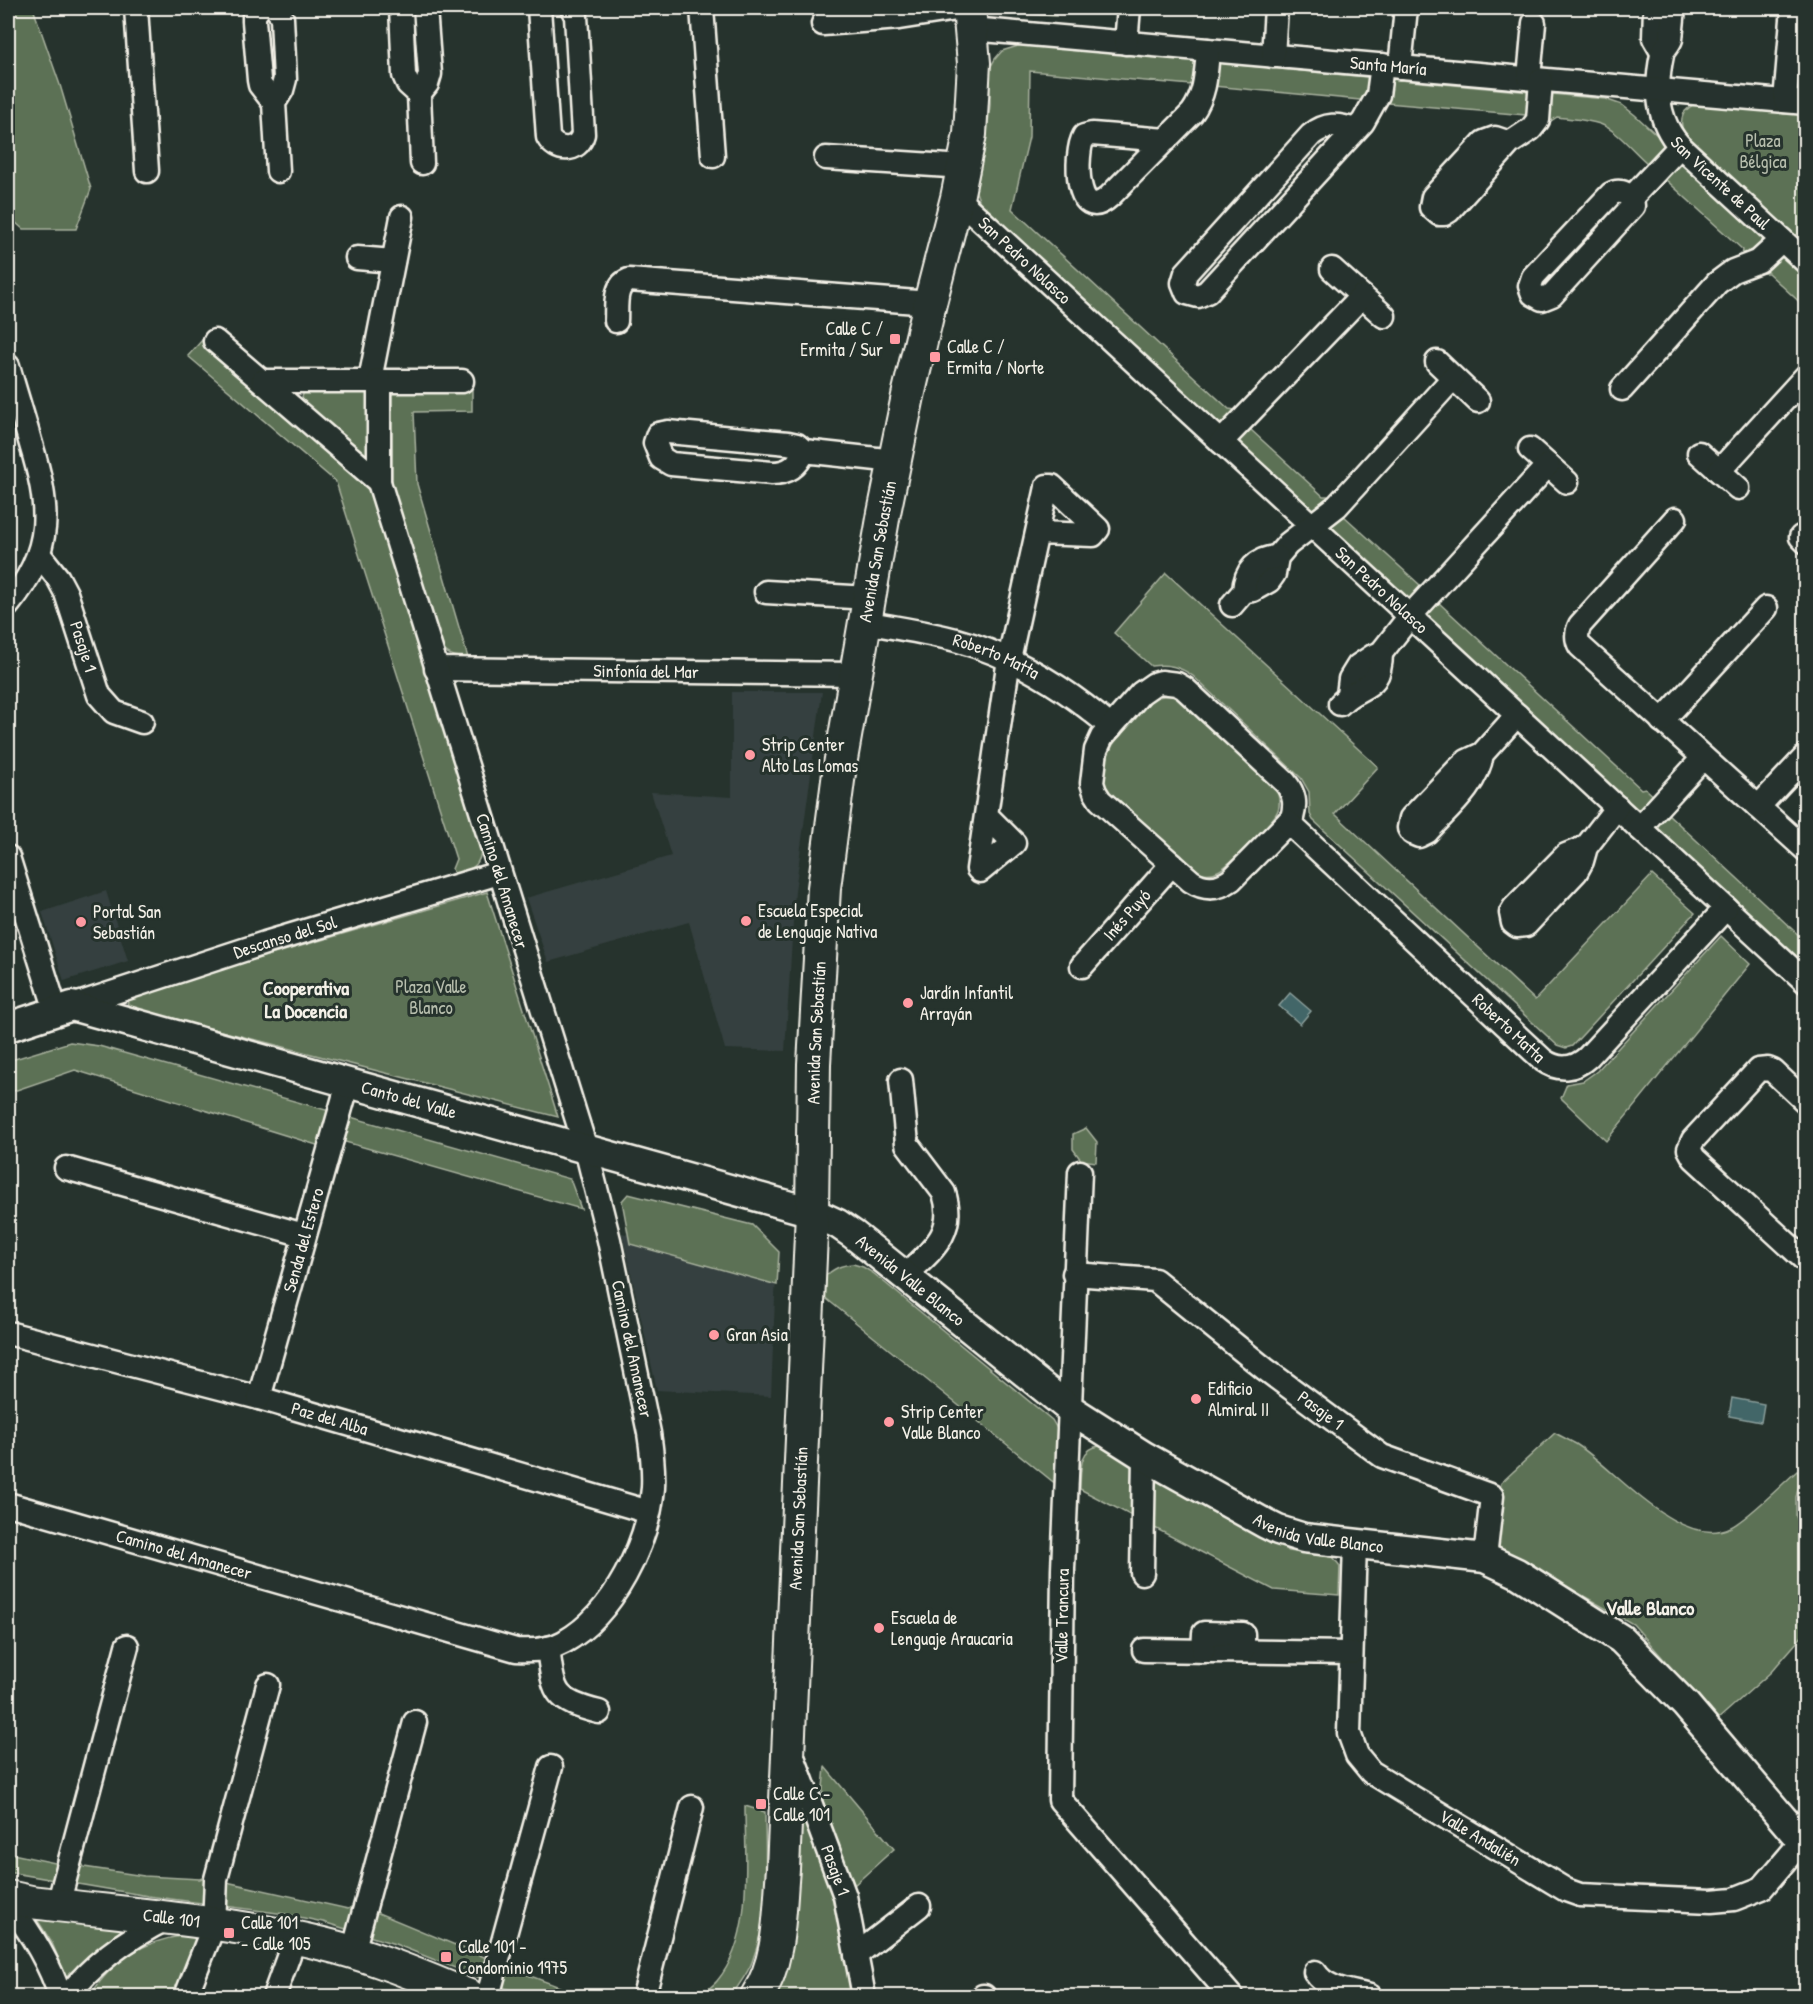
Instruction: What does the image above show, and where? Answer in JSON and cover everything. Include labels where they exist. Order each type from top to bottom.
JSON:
[{"type":"main road","name":"Avenida San Sebastián","points":[[757,1996],[770,1968],[777,1932],[789,1748],[812,1212],[814,1064],[820,928],[830,840],[855,674],[895,461],[970,134],[974,94],[968,15]]},
{"type":"main road","name":"Calle 101","points":[[8,1897],[168,1918],[295,1938],[352,1952],[435,1990],[469,1996]]},
{"type":"street","points":[[136,8],[147,171]]},
{"type":"street","points":[[259,8],[254,15],[259,80],[260,85],[274,103],[278,171]]},
{"type":"street","points":[[274,103],[282,90],[285,79],[282,18],[276,8]]},
{"type":"street","points":[[401,8],[404,75],[408,84],[419,94]]},
{"type":"street","points":[[422,163],[419,94],[427,84],[430,74],[425,8]]},
{"type":"street","points":[[539,8],[548,137],[554,145],[564,148],[579,144],[583,134],[576,16],[572,8]]},
{"type":"street","points":[[702,8],[713,156]]},
{"type":"street","points":[[1126,43],[1129,8]]},
{"type":"street","points":[[1355,130],[1331,125],[1317,130],[1186,273],[1183,284],[1187,293],[1198,296],[1207,292],[1355,130],[1368,114],[1391,66],[1406,8]]},
{"type":"street","points":[[1655,8],[1654,38],[1662,52],[1671,39],[1674,8]]},
{"type":"street","points":[[1793,8],[1795,102]]},
{"type":"street","points":[[1273,56],[1277,9]]},
{"type":"street","points":[[1510,143],[1532,129],[1538,120],[1535,79],[1536,13]]},
{"type":"street","name":"Santa María","points":[[823,24],[968,15],[1126,43],[1795,102]]},
{"type":"street","points":[[1166,140],[1192,113],[1202,96],[1208,50]]},
{"type":"street","name":"San Vicente de Paul","points":[[1662,52],[1659,105],[1668,130],[1680,146],[1806,262]]},
{"type":"street","points":[[1632,197],[1625,192],[1616,191],[1611,194],[1533,277],[1530,286],[1533,294],[1542,299],[1552,295],[1633,206],[1632,197],[1680,146]]},
{"type":"street","points":[[826,158],[964,167]]},
{"type":"street","points":[[1258,194],[1279,213]]},
{"type":"street","name":"San Pedro Nolasco","points":[[957,198],[1806,982]]},
{"type":"street","name":"Camino del Amanecer","points":[[8,1504],[499,1647],[532,1651],[563,1643],[578,1633],[608,1602],[633,1558],[644,1530],[652,1489],[653,1462],[650,1433],[609,1240],[586,1149],[378,482],[375,380],[402,217]]},
{"type":"street","points":[[1622,389],[1717,283],[1733,271],[1759,261],[1782,240]]},
{"type":"street","points":[[357,258],[393,261]]},
{"type":"street","points":[[1332,270],[1384,316]]},
{"type":"street","points":[[616,321],[618,292],[623,282],[629,280],[930,303]]},
{"type":"street","points":[[1221,442],[1362,296]]},
{"type":"street","points":[[215,341],[378,482]]},
{"type":"street","points":[[1437,362],[1478,401]]},
{"type":"street","points":[[8,366],[43,485],[46,520],[39,554],[30,574],[8,605]]},
{"type":"street","points":[[1719,471],[1806,376]]},
{"type":"street","points":[[1238,598],[1253,566],[1268,558],[1277,557],[1288,544],[1337,506],[1453,378]]},
{"type":"street","points":[[263,381],[462,381]]},
{"type":"street","points":[[804,451],[795,467],[781,473],[772,473],[672,464],[661,458],[655,443],[658,434],[668,432],[788,443],[797,445],[804,451],[895,461]]},
{"type":"street","points":[[1530,449],[1567,482]]},
{"type":"street","points":[[1699,453],[1738,489]]},
{"type":"street","points":[[1344,700],[1369,686],[1380,669],[1381,653],[1410,616],[1548,465]]},
{"type":"street","points":[[1675,519],[1580,625],[1576,636],[1580,646],[1806,850]]},
{"type":"street","points":[[986,815],[1008,659],[1037,533]]},
{"type":"street","name":"Pasaje 1","points":[[39,554],[58,578],[73,608],[99,695],[114,712],[142,722]]},
{"type":"street","name":"Roberto Matta","points":[[766,592],[867,610],[1008,659],[1064,689],[1110,727]]},
{"type":"street","points":[[1662,721],[1766,608]]},
{"type":"street","name":"Sinfonía del Mar","points":[[436,669],[855,674]]},
{"type":"street","points":[[1161,682],[1177,684],[1289,787],[1294,800],[1294,809],[1292,818],[1288,822],[1231,880],[1218,887],[1197,885],[1100,800],[1092,783],[1096,750],[1110,727],[1147,688],[1161,682]]},
{"type":"street","points":[[1482,754],[1517,715]]},
{"type":"street","points":[[1758,807],[1806,756]]},
{"type":"street","points":[[1639,828],[1703,758]]},
{"type":"street","points":[[1586,847],[1617,807]]},
{"type":"street","name":"Roberto Matta","points":[[1288,822],[1543,1060],[1557,1068],[1575,1066],[1588,1058],[1726,908]]},
{"type":"street","points":[[8,857],[64,1008],[8,1027]]},
{"type":"street","name":"Inés Puyó","points":[[1082,966],[1172,864]]},
{"type":"street","name":"Descanso del Sol","points":[[64,1008],[265,943],[499,873]]},
{"type":"street","name":"Canto del Valle","points":[[64,1008],[348,1083],[812,1212]]},
{"type":"street","points":[[1806,1102],[1773,1071],[1758,1070],[1693,1140],[1689,1149],[1694,1158],[1806,1261]]},
{"type":"street","points":[[901,1080],[907,1144],[944,1193],[947,1202],[946,1227],[941,1241],[905,1276]]},
{"type":"street","name":"Senda del Estero","points":[[259,1398],[348,1083]]},
{"type":"street","points":[[66,1168],[304,1235]]},
{"type":"street","name":"Valle Trancura","points":[[1080,1172],[1063,1569],[1060,1800],[1231,1996]]},
{"type":"street","name":"Avenida Valle Blanco","points":[[812,1212],[838,1224],[1070,1409],[1144,1456],[1278,1530],[1304,1538],[1485,1558],[1517,1573],[1621,1639],[1686,1705],[1804,1843]]},
{"type":"street","name":"Pasaje 1","points":[[1074,1274],[1155,1280],[1265,1369],[1382,1456],[1492,1496],[1485,1558]]},
{"type":"street","name":"Paz del Alba","points":[[8,1333],[259,1398],[649,1512]]},
{"type":"street","points":[[1142,1573],[1144,1456]]},
{"type":"street","name":"Valle Andalién","points":[[1355,1544],[1349,1733],[1352,1744],[1364,1764],[1381,1778],[1566,1890],[1580,1895],[1710,1901],[1734,1899],[1762,1887],[1804,1843]]},
{"type":"street","points":[[1144,1650],[1203,1651],[1204,1633],[1243,1634],[1243,1651],[1351,1653]]},
{"type":"street","points":[[58,1905],[127,1646]]},
{"type":"street","points":[[548,1648],[552,1679],[558,1694],[573,1704],[599,1712]]},
{"type":"street","points":[[186,1996],[214,1925],[216,1879],[268,1685]]},
{"type":"street","points":[[352,1952],[415,1722]]},
{"type":"street","name":"Pasaje 1","points":[[789,1748],[845,1896],[864,1996]]},
{"type":"street","points":[[488,1996],[551,1767]]},
{"type":"street","points":[[644,1996],[692,1807]]},
{"type":"street","points":[[8,1903],[40,1950],[50,1968],[60,1996]]},
{"type":"street","points":[[856,1955],[918,1906]]},
{"type":"street","points":[[68,1996],[83,1977],[109,1955],[147,1929],[168,1918]]},
{"type":"street","points":[[274,1996],[295,1938]]},
{"type":"street","points":[[1316,1972],[1325,1983],[1358,1995]]},
{"type":"shaded area","points":[[732,692],[822,692],[795,891],[785,1051],[725,1049],[689,922],[548,962],[526,898],[671,856],[651,792],[732,797]]},
{"type":"shaded area","name":"Portal San Sebastián","points":[[106,891],[128,961],[64,981],[42,912]]},
{"type":"shaded area","name":"Gran Asia","points":[[622,1233],[776,1273],[771,1396],[657,1390]]},
{"type":"green space","points":[[8,8],[33,8],[60,85],[91,189],[76,229],[23,229],[8,216]]},
{"type":"green space","points":[[1027,8],[1053,8],[1056,16],[1027,14]]},
{"type":"green space","points":[[1021,45],[1605,99],[1622,105],[1635,115],[1805,271],[1805,307],[1768,273],[1759,273],[1742,256],[1743,250],[1666,180],[1660,183],[1646,168],[1647,163],[1619,136],[1595,122],[1557,117],[1551,121],[1529,119],[1526,115],[1387,103],[1383,107],[1363,105],[1360,100],[1213,86],[1194,88],[1192,85],[1030,71],[1029,137],[1012,209],[1229,409],[1235,410],[1251,426],[1251,430],[1323,496],[1328,496],[1344,512],[1344,516],[1420,585],[1423,585],[1438,602],[1641,789],[1645,788],[1662,804],[1667,813],[1805,941],[1805,970],[982,208],[976,192],[986,142],[990,105],[990,68],[1002,51]]},
{"type":"green space","name":"Plaza Bélgica","points":[[1698,103],[1805,114],[1805,248],[1684,134],[1683,115],[1685,111]]},
{"type":"green space","points":[[203,339],[369,480],[481,848],[479,860],[474,867],[455,875],[452,869],[456,859],[336,482],[188,356]]},
{"type":"green space","points":[[397,387],[472,387],[472,411],[414,412],[417,484],[468,658],[452,655],[440,645],[392,483],[392,395]]},
{"type":"green space","points":[[368,388],[373,464],[304,405],[302,397],[305,389]]},
{"type":"green space","points":[[1166,573],[1378,767],[1335,814],[1535,1000],[1652,875],[1695,913],[1572,1046],[1566,1048],[1557,1045],[1313,820],[1310,814],[1309,792],[1301,778],[1193,676],[1173,666],[1151,666],[1114,633]]},
{"type":"green space","points":[[1171,695],[1178,697],[1275,786],[1279,796],[1278,811],[1266,826],[1231,862],[1213,873],[1195,871],[1106,791],[1105,765],[1115,740],[1132,718],[1151,700]]},
{"type":"green space","name":"Plaza Valle Blanco","points":[[487,892],[558,1117],[127,1007],[129,996]]},
{"type":"green space","points":[[1721,936],[1750,964],[1606,1141],[1561,1098],[1567,1084],[1583,1081],[1597,1071]]},
{"type":"green space","points":[[70,1042],[99,1046],[570,1179],[581,1209],[342,1141],[320,1146],[75,1070],[8,1093],[8,1061]]},
{"type":"green space","points":[[1086,1128],[1097,1142],[1096,1162],[1081,1160],[1073,1149],[1073,1134]]},
{"type":"green space","points":[[628,1194],[752,1225],[779,1252],[777,1285],[630,1244],[622,1201]]},
{"type":"green space","points":[[853,1264],[873,1273],[1052,1420],[1060,1434],[1057,1485],[823,1296],[823,1278],[837,1268]]},
{"type":"green space","points":[[1555,1433],[1592,1455],[1649,1504],[1670,1518],[1691,1528],[1711,1532],[1738,1523],[1797,1471],[1802,1475],[1796,1497],[1796,1516],[1805,1539],[1805,1633],[1771,1672],[1717,1720],[1633,1624],[1498,1547],[1494,1537],[1501,1483]]},
{"type":"green space","points":[[1100,1446],[1289,1551],[1333,1557],[1340,1566],[1339,1595],[1274,1590],[1080,1489],[1084,1456],[1088,1451]]},
{"type":"green space","points":[[825,1767],[894,1849],[853,1886],[822,1798]]},
{"type":"green space","points":[[797,1784],[827,1860],[859,1996],[771,1996]]},
{"type":"green space","points":[[745,1806],[765,1812],[764,1907],[758,1944],[746,1974],[733,1994],[730,1996],[700,1996],[717,1981],[729,1963],[737,1943],[745,1897]]},
{"type":"green space","points":[[8,1853],[55,1863],[59,1859],[82,1863],[84,1867],[144,1876],[200,1879],[204,1877],[348,1909],[354,1905],[376,1910],[378,1913],[484,1957],[488,1956],[509,1964],[512,1969],[583,1996],[525,1996],[395,1944],[323,1922],[285,1914],[148,1896],[8,1872]]},
{"type":"green space","points":[[33,1913],[130,1923],[66,1976],[52,1943]]},
{"type":"green space","points":[[186,1935],[201,1936],[179,1996],[90,1996],[109,1972],[130,1954],[156,1942]]},
{"type":"water","points":[[1290,993],[1311,1011],[1300,1024],[1279,1006]]},
{"type":"water","points":[[1732,1398],[1764,1404],[1761,1422],[1729,1416]]},
{"type":"place","name":"Calle C / Ermita / Sur","points":[[895,339]]},
{"type":"place","name":"Calle C / Ermita / Norte","points":[[935,357]]},
{"type":"place","name":"Strip Center Alto Las Lomas","points":[[750,755]]},
{"type":"place","name":"Escuela Especial de Lenguaje Nativa","points":[[746,921]]},
{"type":"place","name":"Portal San Sebastián","points":[[81,922]]},
{"type":"place","name":"Jardín Infantil Arrayán","points":[[908,1003]]},
{"type":"place","name":"Gran Asia","points":[[714,1335]]},
{"type":"place","name":"Edificio Almiral II","points":[[1196,1399]]},
{"type":"place","name":"Strip Center Valle Blanco","points":[[889,1422]]},
{"type":"place","name":"Escuela de Lenguaje Araucaria","points":[[879,1628]]},
{"type":"place","name":"Calle C - Calle 101","points":[[761,1804]]},
{"type":"place","name":"Calle 101 - Calle 105","points":[[229,1933]]},
{"type":"place","name":"Calle 101 - Condominio 1975","points":[[446,1957]]},
{"type":"district","name":"Cooperativa La Docencia","points":[[306,1000]]},
{"type":"district","name":"Valle Blanco","points":[[1650,1608]]}]
